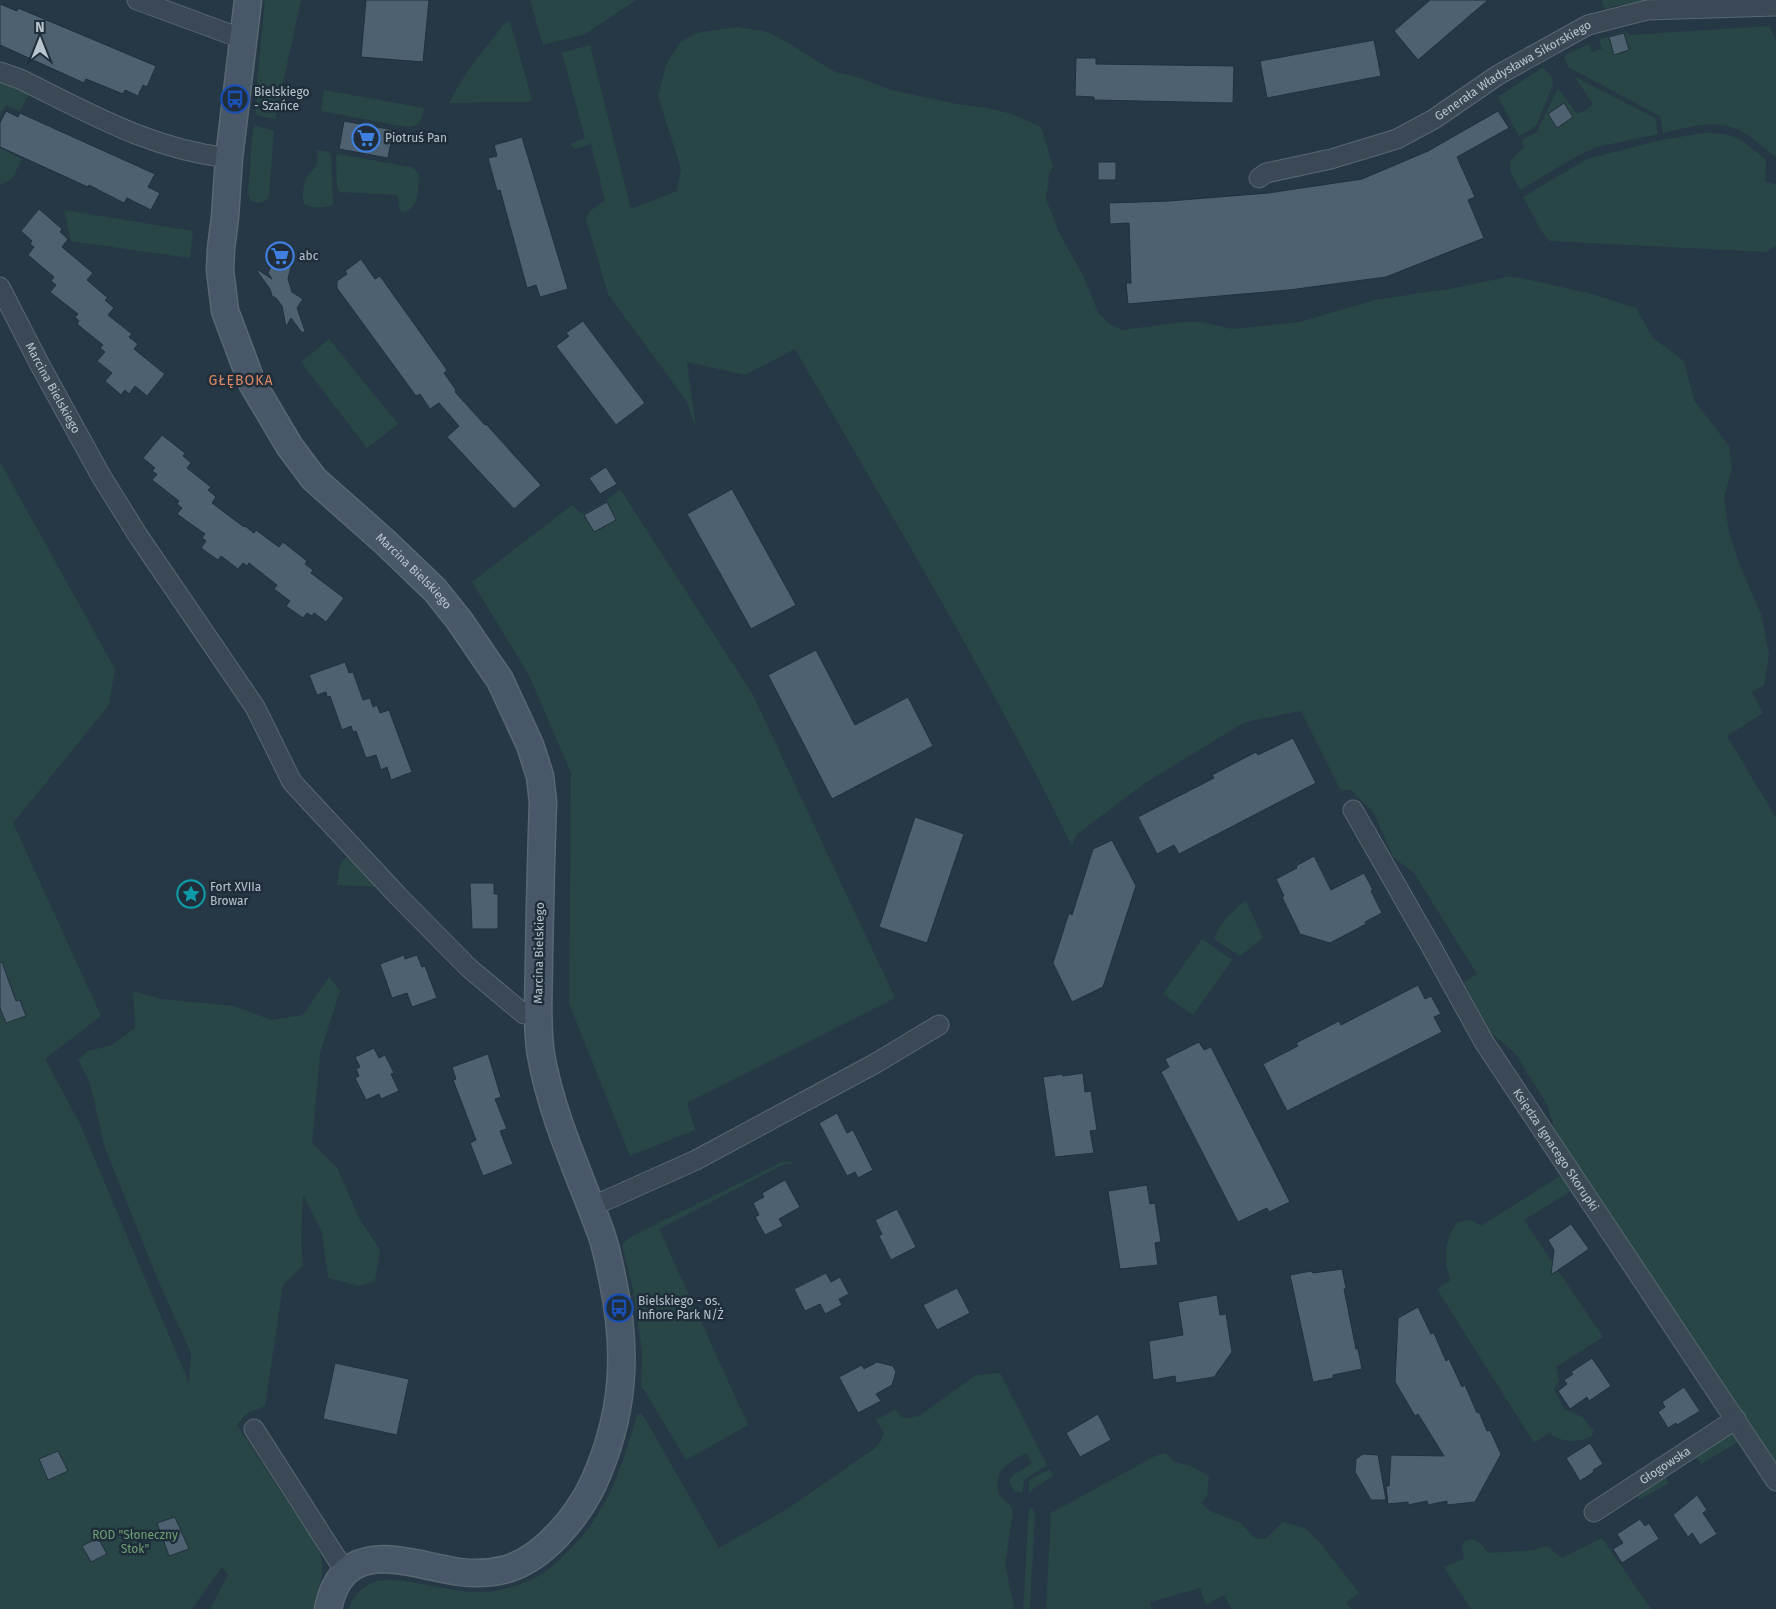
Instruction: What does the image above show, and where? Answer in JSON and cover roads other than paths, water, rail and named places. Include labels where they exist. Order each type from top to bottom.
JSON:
[{"type":"street","points":[[137,0],[243,39]]},
{"type":"street","name":"Marcina Bielskiego","points":[[248,0],[229,158],[220,270],[225,311],[252,383],[290,447],[314,479],[435,590],[459,620],[500,680],[530,746],[540,776],[543,802],[538,1014],[541,1054],[550,1095],[603,1239],[618,1308],[622,1367],[620,1401],[603,1459],[584,1500],[560,1532],[548,1544],[523,1562],[507,1569],[490,1572],[461,1572],[395,1559],[381,1558],[368,1561],[346,1573],[333,1590],[328,1609]]},
{"type":"street","name":"Generała Władysława Sikorskiego","points":[[1259,178],[1266,173],[1331,159],[1397,139],[1434,119],[1498,75],[1588,24],[1647,10],[1776,6]]},
{"type":"street","points":[[0,72],[20,79],[143,138],[170,147],[229,158]]},
{"type":"street","name":"Marcina Bielskiego","points":[[0,287],[101,476],[139,537],[255,706],[292,782],[399,897],[469,968],[524,1014],[538,1014]]},
{"type":"street","name":"Księdza Ignacego Skorupki","points":[[1353,810],[1484,1042],[1776,1480]]},
{"type":"street","points":[[591,1207],[704,1156],[876,1064],[939,1024]]},
{"type":"street","name":"Głogowska","points":[[1594,1512],[1736,1419]]},
{"type":"street","points":[[254,1429],[346,1573]]},
{"type":"place","name":"Bielskiego - Szańce","points":[[235,99]]},
{"type":"place","name":"Piotruś Pan","points":[[366,138]]},
{"type":"place","name":"abc","points":[[280,256]]},
{"type":"place","name":"Fort XVIIa Browar","points":[[191,894]]},
{"type":"place","name":"Bielskiego - os. Infiore Park N/Ż","points":[[619,1308]]},
{"type":"district","name":"GŁĘBOKA","points":[[241,380]]},
{"type":"park label","name":"ROD \"Słoneczny Stok\"","points":[[135,1542]]}]
